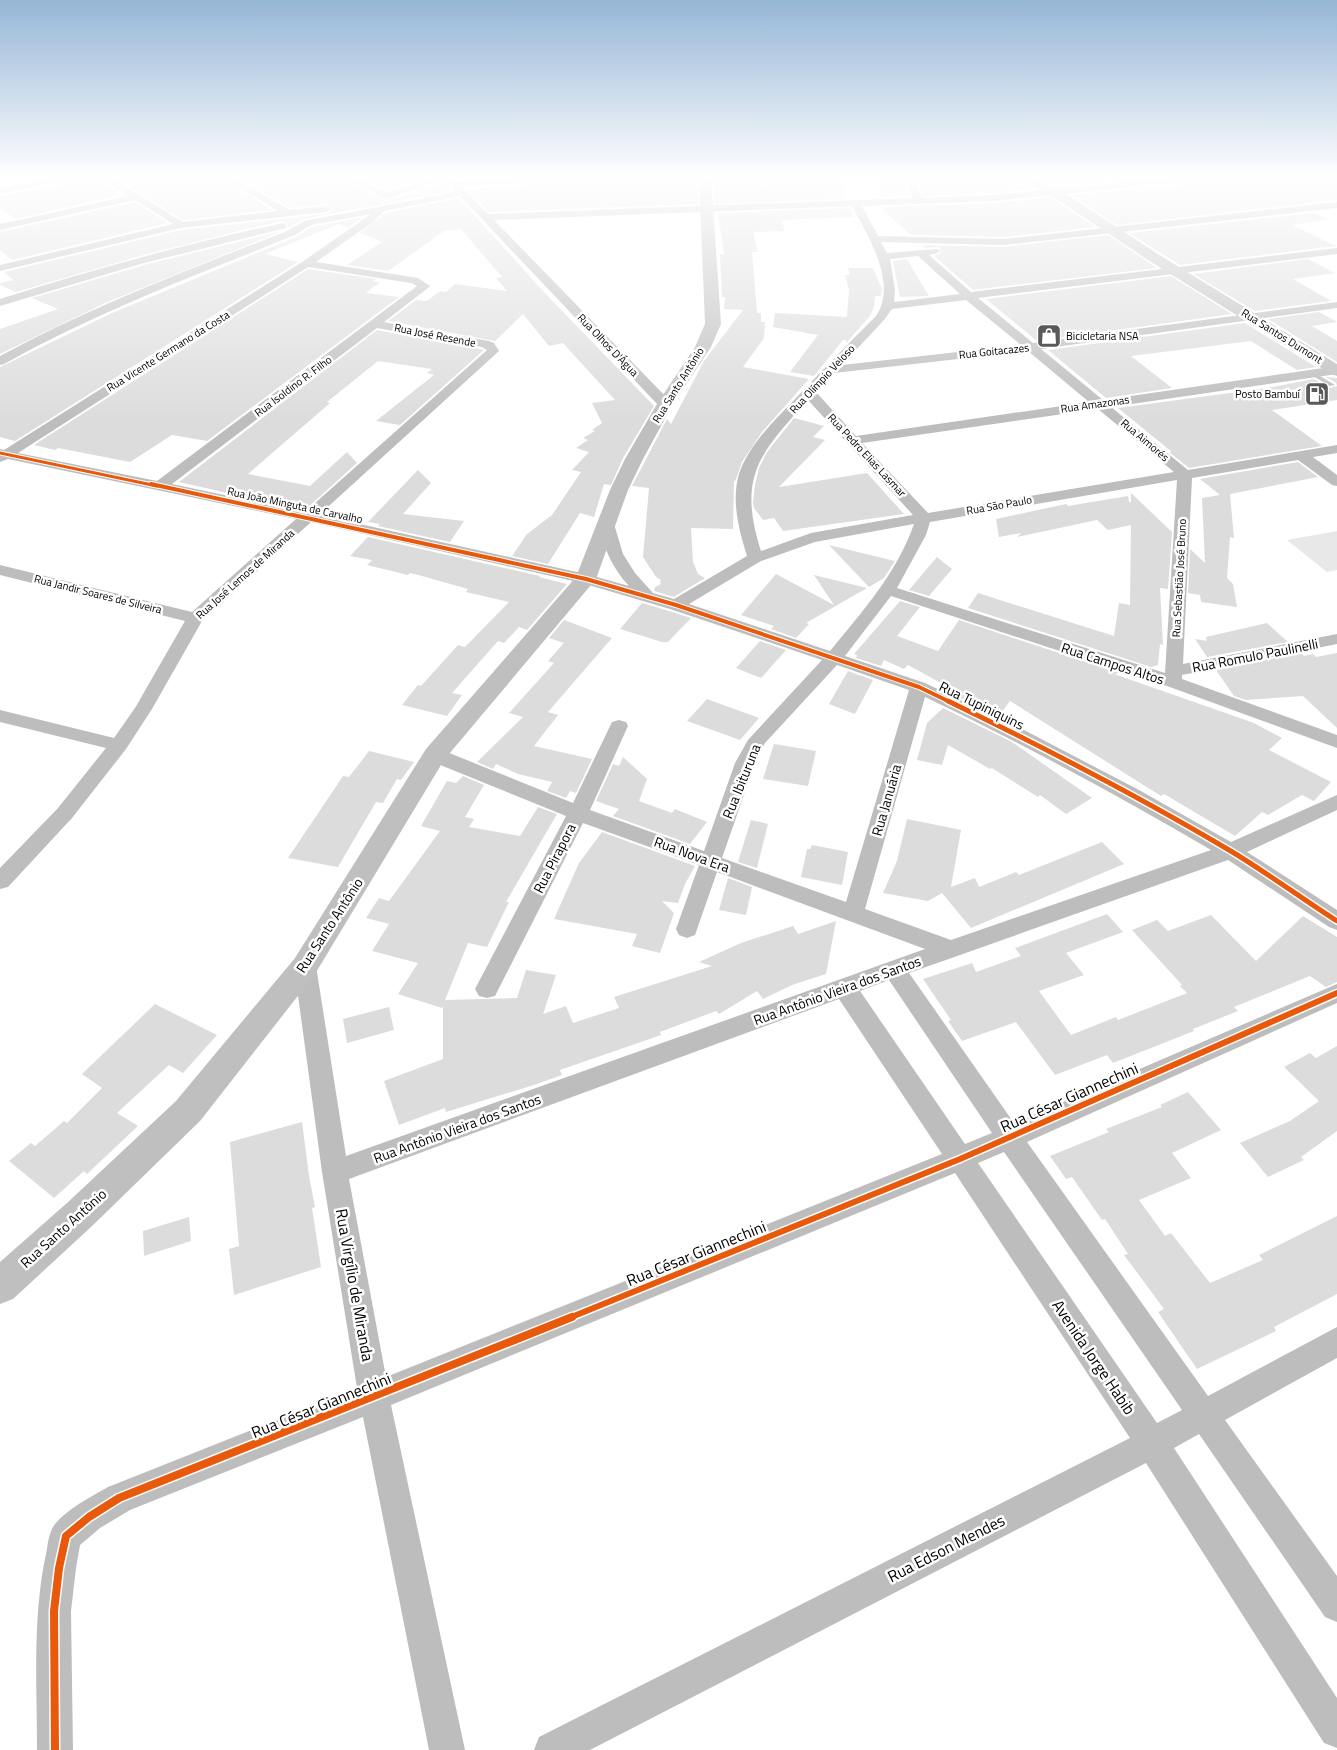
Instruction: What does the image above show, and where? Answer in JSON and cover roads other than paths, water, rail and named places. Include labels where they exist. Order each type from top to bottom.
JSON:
[{"type":"street","points":[[0,268],[38,259]]},
{"type":"street","points":[[0,303],[56,284],[146,259]]},
{"type":"street","points":[[0,361],[42,338],[138,294],[227,259]]},
{"type":"street","name":"Rua Vicente Germano da Costa","points":[[2,455],[314,259]]},
{"type":"street","name":"Rua Olhos D'Água","points":[[527,259],[665,404]]},
{"type":"street","name":"Rua Santo Antônio","points":[[0,1286],[79,1215],[188,1111],[305,966],[436,755],[586,578],[606,524],[634,459],[665,404],[703,347],[712,324],[709,259]]},
{"type":"street","points":[[884,259],[889,290],[888,306],[1275,259]]},
{"type":"street","name":"Rua Aimorés","points":[[926,259],[970,297],[1185,474]]},
{"type":"street","name":"Rua Santos Dumont","points":[[1157,259],[1337,371]]},
{"type":"street","name":"Rua Isoldino R. Filho","points":[[159,486],[422,288],[422,284],[414,280],[306,264]]},
{"type":"street","name":"Rua Olímpio Veloso","points":[[755,558],[747,531],[742,499],[746,473],[760,447],[880,318],[888,306]]},
{"type":"street","name":"Rua Goitacazes","points":[[830,370],[1032,347],[1337,306]]},
{"type":"street","name":"Rua José Resende","points":[[376,324],[485,344],[493,348]]},
{"type":"street","name":"Rua José Lemos de Miranda","points":[[0,881],[65,813],[119,746],[143,709],[195,618],[491,354],[493,348]]},
{"type":"street","name":"Rua Amazonas","points":[[853,440],[1101,403],[1337,371]]},
{"type":"street","name":"Rua Pedro Elias Lasmar","points":[[809,393],[924,518]]},
{"type":"street","name":"Rua São Paulo","points":[[676,605],[755,558],[811,538],[1337,450]]},
{"type":"street","name":"Rua João Minguta de Carvalho","points":[[2,455],[308,517],[586,578]]},
{"type":"street","points":[[1300,455],[1337,482]]},
{"type":"street","name":"Rua Sebastião José Bruno","points":[[1173,676],[1185,474]]},
{"type":"street","points":[[835,657],[888,590],[914,542],[924,518]]},
{"type":"street","points":[[606,524],[612,550],[625,575],[648,597]]},
{"type":"street","name":"Rua Jandir Soares de Silveira","points":[[0,570],[195,618]]},
{"type":"street","name":"Rua Tupiniquins","points":[[586,578],[676,605],[919,686],[1017,734],[1132,794],[1230,851],[1337,922]]},
{"type":"street","name":"Rua Campos Altos","points":[[888,590],[1173,676],[1337,742]]},
{"type":"street","name":"Rua Romulo Paulinelli","points":[[1173,676],[1337,639]]},
{"type":"street","name":"Rua Ibituruna","points":[[687,930],[745,763],[757,740],[835,657]]},
{"type":"street","name":"Rua Januária","points":[[853,914],[919,686]]},
{"type":"street","points":[[0,716],[119,746]]},
{"type":"street","name":"Rua Pirapora","points":[[487,989],[578,813],[619,726]]},
{"type":"street","name":"Rua Nova Era","points":[[436,755],[578,813],[950,950]]},
{"type":"street","name":"Rua Antônio Vieira dos Santos","points":[[335,1172],[894,969],[1230,851],[1337,802]]},
{"type":"street","name":"Rua Virgílio de Miranda","points":[[305,966],[335,1172],[374,1397],[447,1750]]},
{"type":"street","points":[[894,969],[1009,1137],[1337,1606]]},
{"type":"street","name":"Avenida Jorge Habib","points":[[845,988],[1152,1442],[1337,1730]]},
{"type":"street","name":"Rua César Giannechini","points":[[55,1750],[54,1611],[59,1568],[66,1536],[89,1517],[119,1498],[374,1397],[960,1159],[1337,993]]},
{"type":"street","name":"Rua Edson Mendes","points":[[552,1750],[1152,1442],[1337,1342]]},
{"type":"lane","points":[[1313,374],[1332,385]]},
{"type":"place","name":"Bicicletaria NSA","points":[[1049,336]]},
{"type":"place","name":"Posto Bambuí","points":[[1317,394]]}]
